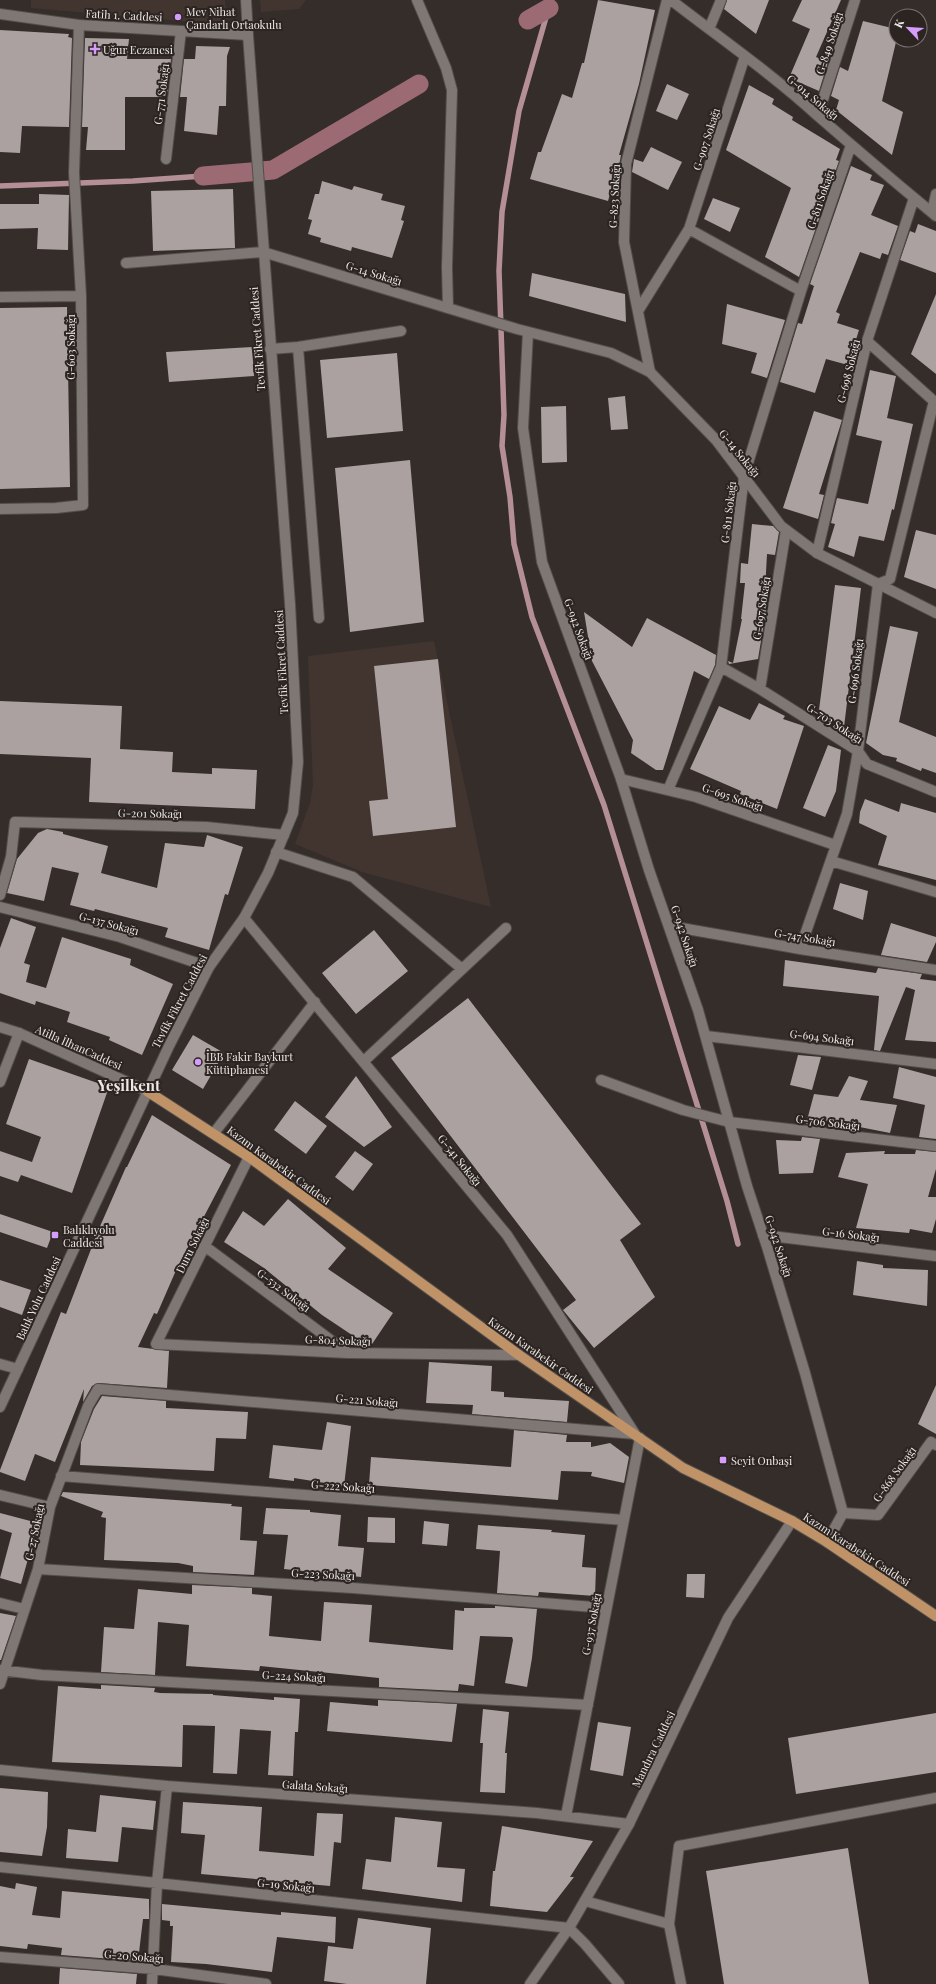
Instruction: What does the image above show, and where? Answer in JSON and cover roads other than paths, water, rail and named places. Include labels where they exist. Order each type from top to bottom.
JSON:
[{"type":"main road","name":"Kazım Karabekir Caddesi","points":[[147,1091],[249,1156],[519,1355],[683,1468],[792,1522],[827,1542],[936,1616]]},
{"type":"street","points":[[246,0],[248,35]]},
{"type":"street","points":[[417,0],[446,68],[452,90],[447,268],[448,308]]},
{"type":"street","name":"G-823 Sokağı","points":[[650,372],[624,242],[626,164],[667,0]]},
{"type":"street","name":"G-914 Sokağı","points":[[671,0],[745,56],[818,115],[851,145],[934,214]]},
{"type":"street","points":[[709,29],[721,0]]},
{"type":"street","name":"G-849 Sokağı","points":[[818,115],[855,0]]},
{"type":"street","name":"Fatih 1. Caddesi","points":[[0,14],[79,25],[248,35]]},
{"type":"street","name":"G-603 Sokağı","points":[[0,509],[56,508],[83,505],[81,296],[74,189],[79,25]]},
{"type":"street","name":"G-771 Sokağı","points":[[166,159],[181,31]]},
{"type":"street","name":"Tevfik Fikret Caddesi","points":[[147,1091],[209,967],[244,918],[284,835],[293,813],[298,762],[290,604],[248,35]]},
{"type":"street","name":"G-907 Sokağı","points":[[638,311],[689,229],[745,56]]},
{"type":"street","name":"G-811 Sokağı","points":[[668,790],[721,667],[744,476],[801,291],[851,145]]},
{"type":"street","points":[[934,214],[936,194]]},
{"type":"street","name":"G-698 Sokağı","points":[[817,553],[867,341],[914,198]]},
{"type":"street","points":[[689,229],[801,291]]},
{"type":"street","points":[[126,263],[263,252]]},
{"type":"street","name":"G-14 Sokağı","points":[[263,252],[478,318],[611,353],[650,372],[716,440],[781,526],[817,553],[936,613]]},
{"type":"street","points":[[0,297],[81,296]]},
{"type":"street","points":[[270,349],[298,347],[401,331]]},
{"type":"street","name":"G-942 Sokağı","points":[[528,332],[523,428],[542,562],[621,779],[706,1036],[747,1186],[805,1373],[843,1513]]},
{"type":"street","points":[[867,341],[935,402],[890,579],[878,584]]},
{"type":"street","points":[[298,347],[319,618]]},
{"type":"street","name":"G-697 Sokağı","points":[[760,689],[786,530]]},
{"type":"street","name":"G-696 Sokağı","points":[[800,949],[847,814],[858,751],[878,584]]},
{"type":"street","name":"G-703 Sokağı","points":[[721,667],[760,689],[858,751],[866,764],[936,792]]},
{"type":"street","name":"G-695 Sokağı","points":[[621,779],[696,797],[835,845]]},
{"type":"street","name":"G-201 Sokağı","points":[[0,895],[12,857],[15,822],[206,826],[284,835]]},
{"type":"street","points":[[276,852],[353,878],[462,969]]},
{"type":"street","points":[[831,861],[936,892]]},
{"type":"street","name":"G-137 Sokağı","points":[[0,908],[120,937],[209,967]]},
{"type":"street","name":"G-541 Sokağı","points":[[244,918],[507,1235],[637,1436]]},
{"type":"street","name":"G-747 Sokağı","points":[[670,926],[800,949],[936,970]]},
{"type":"street","points":[[364,1061],[506,928]]},
{"type":"street","points":[[214,1133],[315,1002]]},
{"type":"street","name":"Atilla İlhanCaddesi","points":[[0,1027],[19,1033],[147,1091]]},
{"type":"street","points":[[0,1082],[19,1033]]},
{"type":"street","name":"G-694 Sokağı","points":[[706,1036],[936,1064]]},
{"type":"street","name":"G-706 Sokağı","points":[[600,1080],[683,1110],[729,1122],[936,1146]]},
{"type":"street","name":"Balık Yolu Caddesi","points":[[0,1407],[147,1091]]},
{"type":"street","name":"Duru Sokağı","points":[[156,1344],[206,1247],[249,1156]]},
{"type":"street","name":"G-16 Sokağı","points":[[763,1235],[936,1256]]},
{"type":"street","name":"G-532 Sokağı","points":[[206,1247],[348,1353]]},
{"type":"street","name":"G-804 Sokağı","points":[[156,1344],[348,1353],[519,1355]]},
{"type":"street","points":[[0,1364],[18,1369]]},
{"type":"street","name":"G-221 Sokağı","points":[[98,1389],[637,1436]]},
{"type":"street","name":"G-27 Sokağı","points":[[0,1684],[2,1670],[38,1569],[50,1507],[88,1406],[98,1389]]},
{"type":"street","name":"G-937 Sokağı","points":[[566,1816],[624,1520],[637,1436]]},
{"type":"street","name":"G-868 Sokağı","points":[[843,1513],[878,1515],[931,1442],[936,1445]]},
{"type":"street","name":"G-222 Sokağı","points":[[61,1476],[624,1520]]},
{"type":"street","points":[[0,1495],[50,1507]]},
{"type":"street","points":[[827,1542],[843,1513]]},
{"type":"street","name":"Mandıra Caddesi","points":[[530,1984],[569,1928],[629,1824],[728,1618],[792,1522]]},
{"type":"street","name":"G-223 Sokağı","points":[[38,1569],[352,1588],[606,1608]]},
{"type":"street","points":[[0,1603],[24,1609]]},
{"type":"street","name":"G-224 Sokağı","points":[[2,1670],[49,1675],[588,1705]]},
{"type":"street","name":"Galata Sokağı","points":[[0,1770],[167,1786],[566,1816],[629,1824]]},
{"type":"street","points":[[152,1984],[154,1969],[157,1883],[167,1786]]},
{"type":"street","points":[[681,1984],[669,1924],[679,1846],[936,1798]]},
{"type":"street","name":"G-19 Sokağı","points":[[0,1867],[569,1928]]},
{"type":"street","points":[[585,1901],[669,1924]]},
{"type":"street","points":[[569,1928],[585,1944],[619,1984]]},
{"type":"street","name":"G-20 Sokağı","points":[[0,1957],[154,1969],[266,1984]]},
{"type":"waterway","points":[[551,0],[519,111],[502,212],[499,271],[504,415],[502,446],[510,497],[514,544],[532,617],[604,805],[727,1201],[738,1244]]},
{"type":"waterway","points":[[528,20],[549,8]]},
{"type":"waterway","points":[[203,176],[273,170],[419,84]]},
{"type":"waterway","points":[[0,186],[133,181],[203,176]]},
{"type":"place","name":"Mev Nihat Çandarlı Ortaokulu","points":[[178,17]]},
{"type":"place","name":"Uğur Eczanesi","points":[[95,49]]},
{"type":"place","name":"İBB Fakir Baykurt Kütüphanesi","points":[[198,1062]]},
{"type":"place","name":"Balıklıyolu Caddesi","points":[[55,1235]]},
{"type":"place","name":"Seyit Onbaşi","points":[[723,1460]]},
{"type":"district","name":"Yeşilkent","points":[[129,1085]]}]
